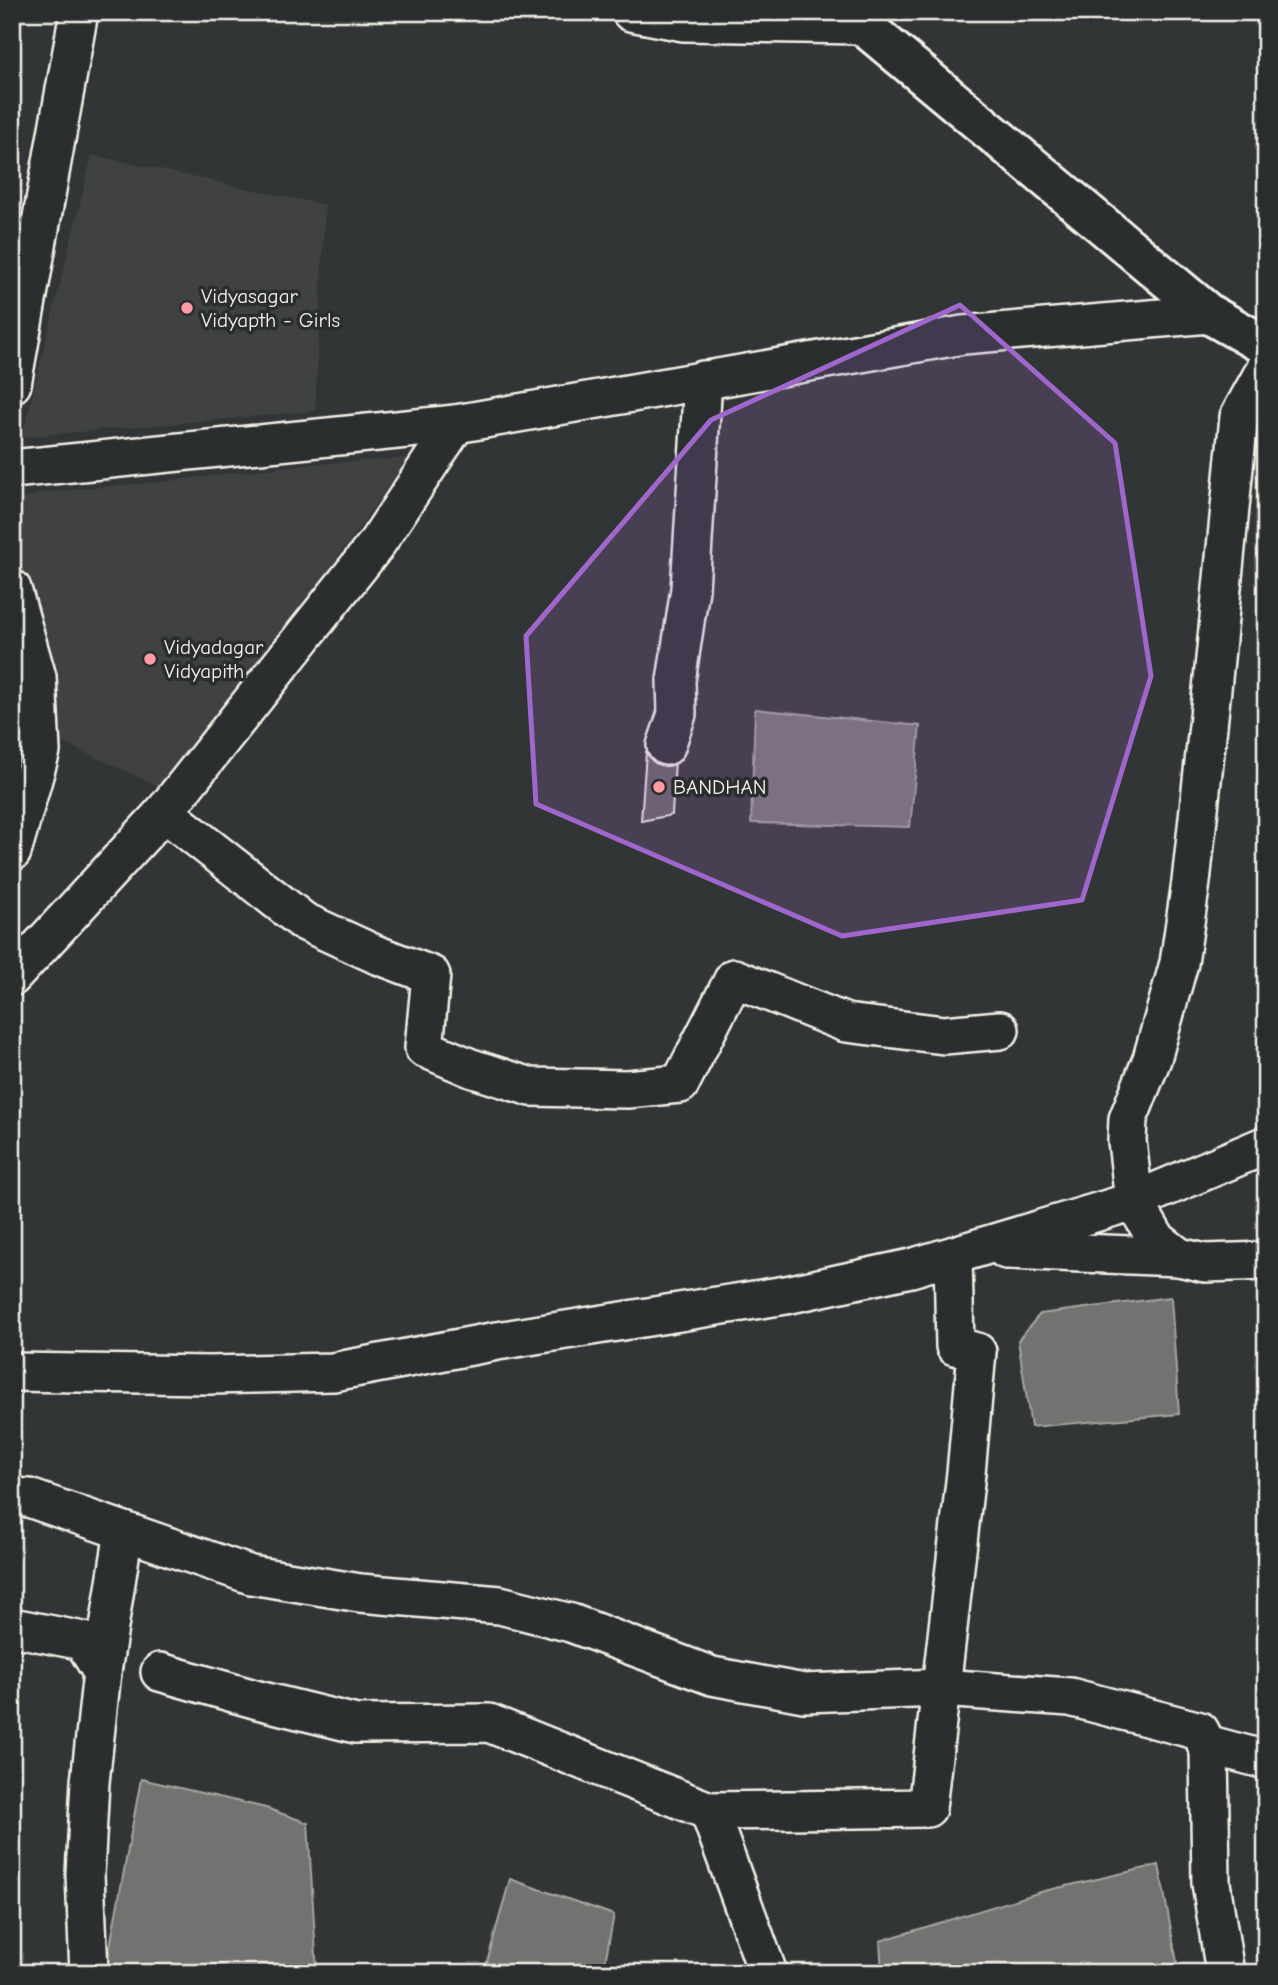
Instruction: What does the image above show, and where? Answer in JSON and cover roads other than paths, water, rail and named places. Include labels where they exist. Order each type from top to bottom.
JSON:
[{"type":"main road","points":[[854,19],[1209,314],[1266,346]]},
{"type":"main road","points":[[1209,314],[1266,314]]},
{"type":"street","points":[[12,384],[79,12]]},
{"type":"street","points":[[631,12],[684,22],[854,19]]},
{"type":"street","points":[[12,469],[456,424],[963,335],[1209,314]]},
{"type":"street","points":[[1179,1257],[1156,1239],[1134,1201],[1128,1119],[1152,1059],[1179,963],[1191,882],[1239,417],[1266,369]]},
{"type":"street","points":[[666,746],[677,714],[677,681],[690,589],[703,380]]},
{"type":"street","points":[[12,976],[164,811],[375,545],[456,424]]},
{"type":"street","points":[[12,589],[37,677],[41,751],[12,852]]},
{"type":"street","points":[[164,811],[303,921],[375,954],[431,975],[424,1048],[471,1068],[531,1087],[627,1089],[680,1084],[734,978],[846,1023],[944,1035],[1000,1030]]},
{"type":"street","points":[[12,1372],[210,1375],[333,1372],[497,1340],[786,1295],[911,1268],[1134,1201],[1266,1145]]},
{"type":"street","points":[[990,1245],[996,1250],[1179,1257],[1205,1263],[1266,1261]]},
{"type":"street","points":[[160,1672],[356,1724],[489,1723],[709,1811],[927,1808],[966,1473],[977,1352],[955,1346],[953,1256]]},
{"type":"street","points":[[12,1497],[29,1498],[251,1575],[360,1593],[500,1605],[571,1623],[712,1676],[804,1693],[941,1688],[1070,1697],[1200,1731],[1209,1749],[1211,1883],[1225,1973]]},
{"type":"street","points":[[89,1973],[85,1874],[90,1782],[102,1672],[124,1531]]},
{"type":"street","points":[[12,1627],[83,1641],[102,1672]]},
{"type":"street","points":[[1206,1744],[1266,1760]]},
{"type":"street","points":[[709,1811],[768,1973]]},
{"type":"place","name":"Vidyasagar Vidyapth - Girls","points":[[187,308]]},
{"type":"place","name":"Vidyadagar Vidyapith","points":[[150,659]]},
{"type":"place","name":"BANDHAN","points":[[659,787]]}]
